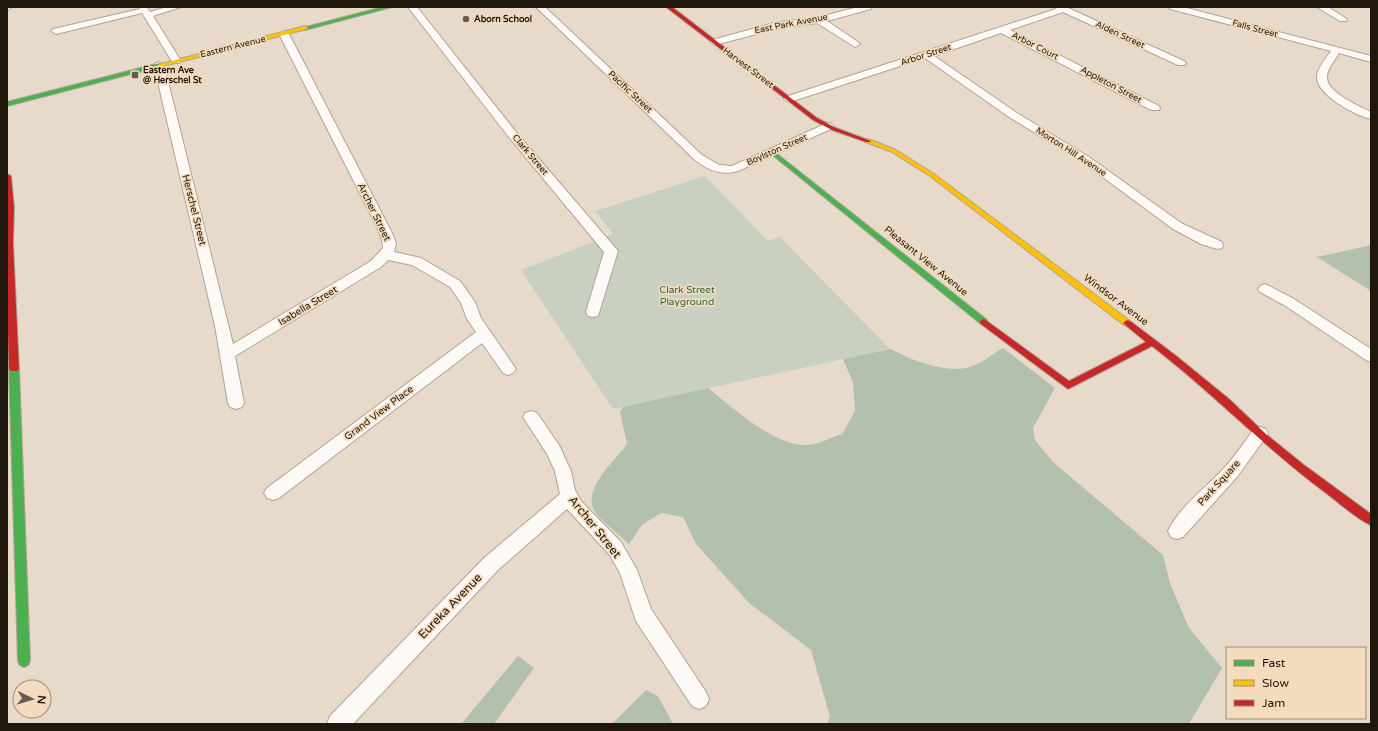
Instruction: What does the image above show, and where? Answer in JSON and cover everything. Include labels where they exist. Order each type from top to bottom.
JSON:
[{"type":"street","points":[[56,31],[145,10],[176,7]]},
{"type":"street","name":"Eastern Avenue","points":[[7,104],[389,7]]},
{"type":"street","name":"Clark Street","points":[[412,7],[512,134],[612,251],[593,312]]},
{"type":"street","name":"Pacific Street","points":[[540,7],[708,165],[724,170]]},
{"type":"street","name":"Harvest Street","points":[[669,7],[815,119],[829,126]]},
{"type":"street","name":"East Park Avenue","points":[[715,42],[774,26],[818,19],[868,7]]},
{"type":"street","name":"Falls Street","points":[[1174,7],[1186,8],[1371,58]]},
{"type":"street","points":[[1321,7],[1343,19]]},
{"type":"street","name":"Arbor Street","points":[[789,99],[1002,30],[1061,8]]},
{"type":"street","name":"Alden Street","points":[[1061,8],[1181,63]]},
{"type":"street","points":[[145,10],[176,61]]},
{"type":"street","points":[[818,19],[854,44]]},
{"type":"street","name":"Arbor Court","points":[[1002,30],[1067,62]]},
{"type":"street","name":"Archer Street","points":[[284,34],[388,238],[390,248],[386,255],[416,261],[455,284],[468,302],[474,319],[485,333],[508,369]]},
{"type":"street","points":[[1337,49],[1323,73],[1322,78],[1324,87],[1371,116]]},
{"type":"street","name":"Morton Hill Avenue","points":[[927,55],[1013,115],[1084,159],[1178,226],[1206,242],[1217,245]]},
{"type":"street","name":"Appleton Street","points":[[1067,62],[1155,108]]},
{"type":"street","name":"Herschel Street","points":[[159,66],[222,326],[236,403]]},
{"type":"street","name":"Boylston Street","points":[[724,170],[734,169],[829,126]]},
{"type":"street","name":"Windsor Avenue","points":[[829,126],[894,151],[932,175],[1152,342],[1226,402],[1260,434],[1300,468],[1371,520]]},
{"type":"street","name":"Pleasant View Avenue","points":[[772,152],[990,327],[1068,385],[1082,376],[1152,342]]},
{"type":"street","points":[[7,176],[9,207],[12,438],[24,661]]},
{"type":"street","name":"Isabella Street","points":[[227,354],[376,264],[386,255]]},
{"type":"street","points":[[1264,289],[1289,302],[1371,356]]},
{"type":"street","name":"Grand View Place","points":[[273,493],[485,333]]},
{"type":"street","name":"Archer Street","points":[[531,417],[553,450],[563,471],[570,496],[575,506],[615,548],[628,570],[643,614],[699,699]]},
{"type":"street","name":"Park Square","points":[[1177,531],[1230,472],[1260,434]]},
{"type":"street","name":"Eureka Avenue","points":[[338,724],[491,564],[526,532],[570,496]]},
{"type":"green space","name":"Clark Street Playground","points":[[705,176],[768,241],[780,237],[890,349],[613,409],[521,270],[613,234],[595,211]]},
{"type":"green space","points":[[1371,245],[1371,291],[1317,257]]},
{"type":"green space","points":[[1003,348],[1055,388],[1033,428],[1035,440],[1053,462],[1163,555],[1170,583],[1189,628],[1222,668],[1189,724],[827,724],[830,717],[811,650],[749,603],[696,544],[683,517],[661,513],[642,525],[629,544],[595,512],[592,503],[592,494],[596,485],[601,476],[627,444],[620,412],[623,407],[708,388],[742,416],[769,434],[797,444],[810,445],[842,434],[855,411],[853,383],[843,359],[891,349],[920,362],[942,368],[953,369],[973,366]]},
{"type":"green space","points":[[518,656],[534,668],[494,724],[461,724]]},
{"type":"green space","points":[[646,690],[658,696],[673,724],[612,724]]},
{"type":"traffic: fast","points":[[305,28],[389,7]]},
{"type":"traffic: fast","points":[[7,104],[160,65]]},
{"type":"traffic: fast","points":[[772,152],[984,322]]},
{"type":"traffic: fast","points":[[14,369],[24,661]]},
{"type":"traffic: slow","points":[[160,65],[305,28]]},
{"type":"traffic: slow","points":[[868,141],[894,151],[932,175],[1127,323]]},
{"type":"traffic: jam","points":[[669,7],[815,119],[834,129],[868,141]]},
{"type":"traffic: jam","points":[[7,176],[10,207],[9,243],[14,369]]},
{"type":"traffic: jam","points":[[984,322],[1068,385],[1153,342]]},
{"type":"traffic: jam","points":[[1127,323],[1172,357],[1226,402],[1264,438],[1300,468],[1371,520]]},
{"type":"place","name":"Aborn School","points":[[466,19]]},
{"type":"place","name":"Eastern Ave @ Herschel St","points":[[135,75]]}]
